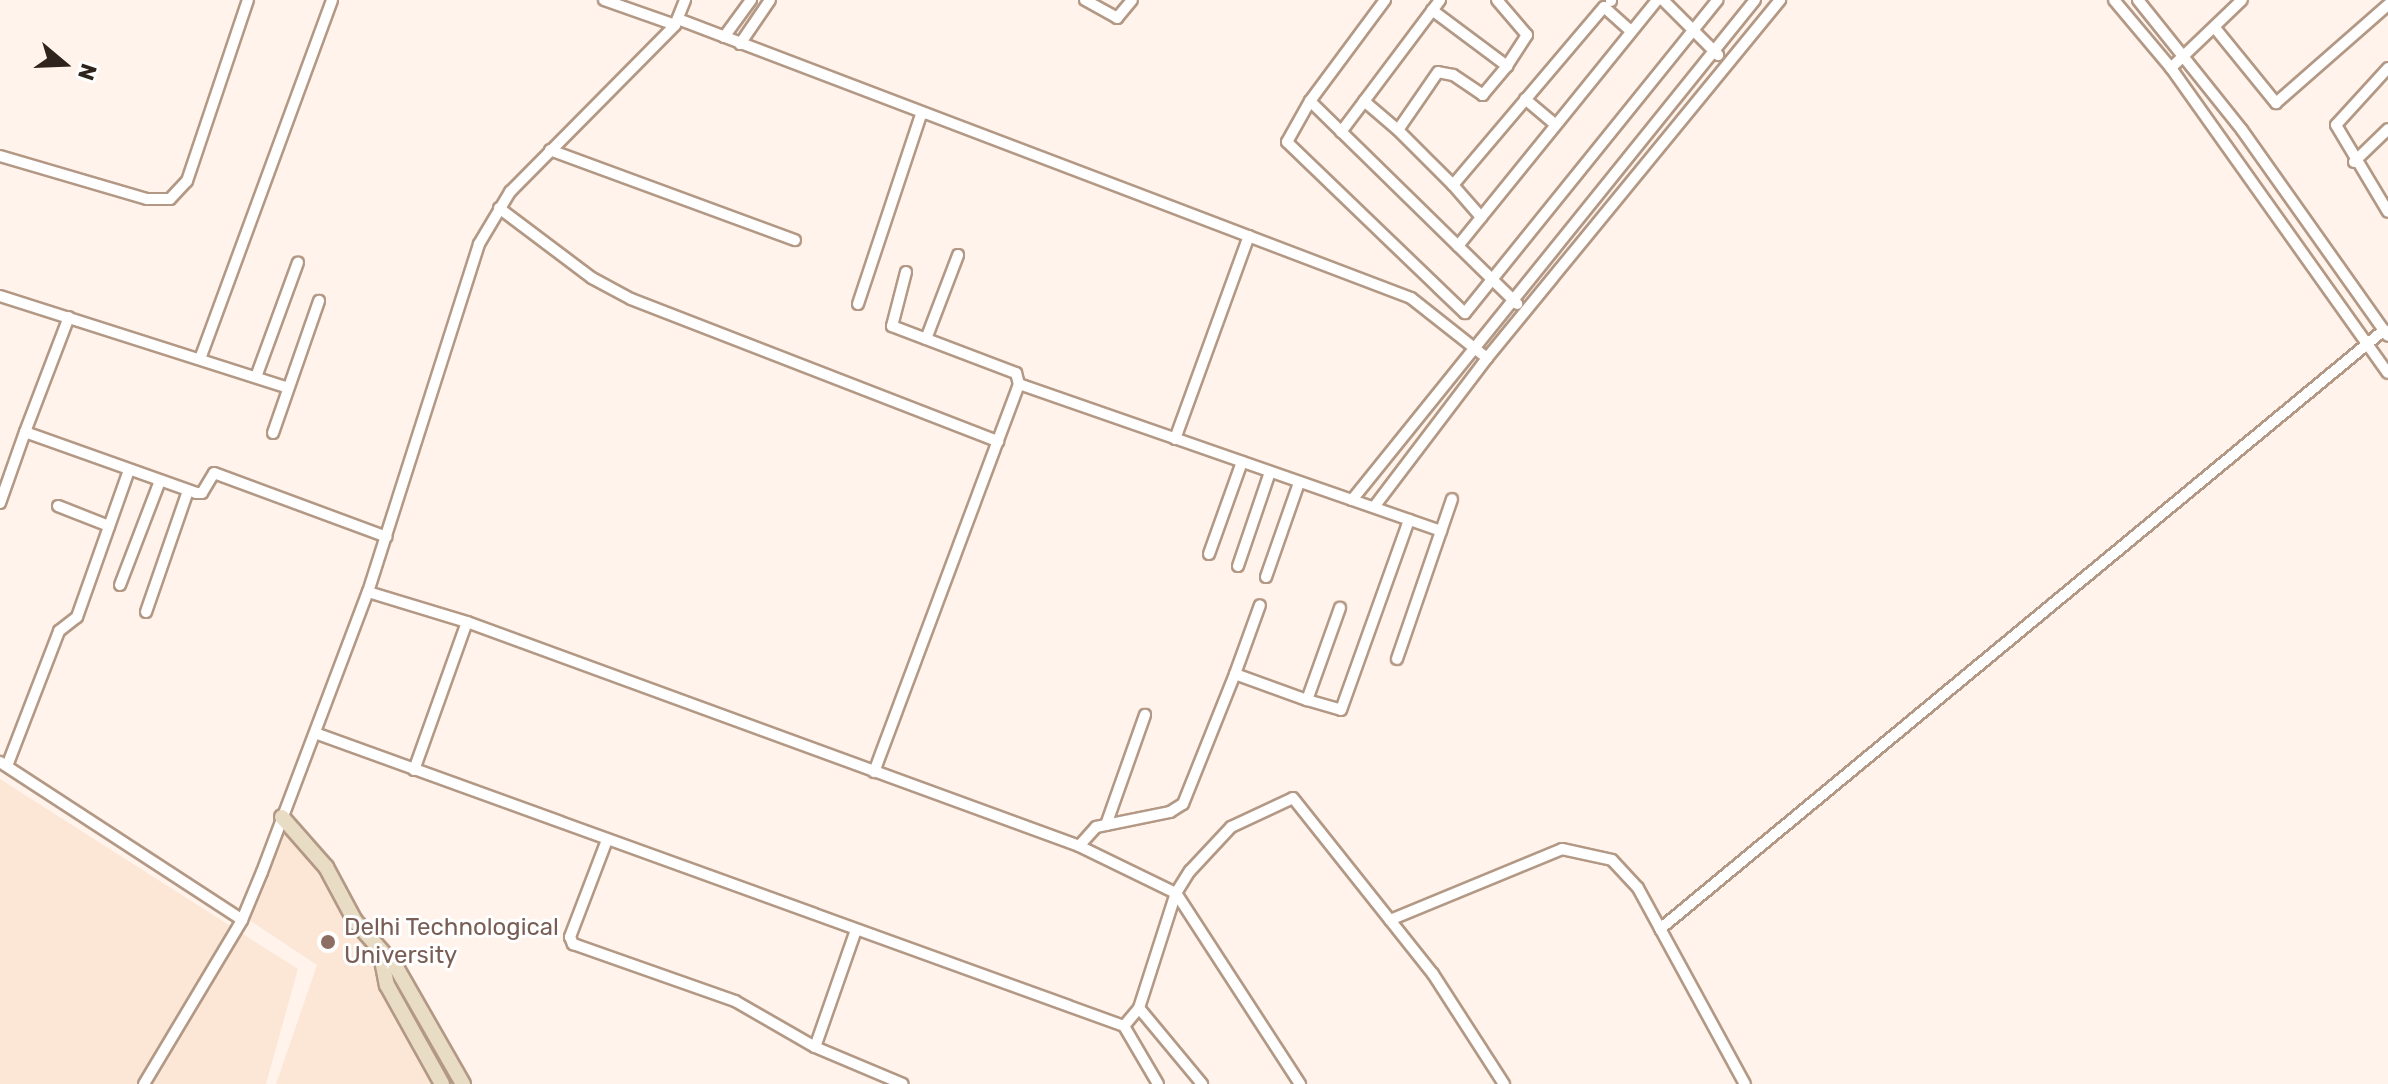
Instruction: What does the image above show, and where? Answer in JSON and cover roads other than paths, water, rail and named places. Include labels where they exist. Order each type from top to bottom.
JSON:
[{"type":"street","points":[[0,156],[147,199],[170,199],[187,181],[248,0]]},
{"type":"street","points":[[200,359],[332,0]]},
{"type":"street","points":[[604,0],[724,37],[1411,298],[1487,358]]},
{"type":"street","points":[[144,1084],[242,920],[368,592],[479,244],[499,208],[550,150],[677,22],[685,0]]},
{"type":"street","points":[[724,37],[751,0]]},
{"type":"street","points":[[740,44],[770,0]]},
{"type":"street","points":[[1085,0],[1117,18],[1132,0]]},
{"type":"street","points":[[1385,0],[1310,101],[1287,138],[1289,146],[1462,311],[1493,281],[1718,0]]},
{"type":"street","points":[[1341,132],[1440,0]]},
{"type":"street","points":[[1398,130],[1438,72],[1483,95],[1507,66],[1527,35],[1497,0]]},
{"type":"street","points":[[1458,246],[1631,31],[1660,0],[1726,65]]},
{"type":"street","points":[[1352,500],[1755,0]]},
{"type":"street","points":[[1374,507],[1487,358],[1780,0]]},
{"type":"street","points":[[2114,0],[2171,68],[2388,373]]},
{"type":"street","points":[[1660,929],[2367,343],[2386,333],[2186,56],[2138,0]]},
{"type":"street","points":[[2171,68],[2242,0]]},
{"type":"street","points":[[1453,185],[1609,2],[1631,31]]},
{"type":"street","points":[[2215,28],[2276,103],[2388,5]]},
{"type":"street","points":[[1432,10],[1507,66]]},
{"type":"street","points":[[2388,68],[2337,121],[2354,162],[2388,212]]},
{"type":"street","points":[[1525,99],[1555,124]]},
{"type":"street","points":[[1310,101],[1525,314]]},
{"type":"street","points":[[1364,101],[1398,130],[1481,217]]},
{"type":"street","points":[[858,304],[922,112]]},
{"type":"street","points":[[2354,162],[2388,129]]},
{"type":"street","points":[[550,150],[795,240]]},
{"type":"street","points":[[499,208],[592,278],[631,299],[998,441]]},
{"type":"street","points":[[1175,439],[1249,236]]},
{"type":"street","points":[[926,339],[958,255]]},
{"type":"street","points":[[256,377],[298,262]]},
{"type":"street","points":[[874,772],[1019,384],[1016,373],[890,323],[906,272]]},
{"type":"street","points":[[0,296],[288,388]]},
{"type":"street","points":[[273,433],[319,301]]},
{"type":"street","points":[[0,503],[69,317]]},
{"type":"street","points":[[1019,384],[1441,531]]},
{"type":"street","points":[[25,432],[188,491],[202,493],[214,473],[387,537]]},
{"type":"street","points":[[1209,554],[1242,462]]},
{"type":"street","points":[[129,470],[77,617],[57,635],[4,764],[242,920]]},
{"type":"street","points":[[1238,566],[1270,472]]},
{"type":"street","points":[[120,585],[160,481]]},
{"type":"street","points":[[1266,577],[1299,483]]},
{"type":"street","points":[[146,612],[188,491]]},
{"type":"street","points":[[1397,659],[1452,499]]},
{"type":"street","points":[[58,506],[109,526]]},
{"type":"street","points":[[1235,674],[1341,710],[1409,520]]},
{"type":"street","points":[[368,592],[467,622],[874,772],[1084,839],[1176,893],[1300,1084]]},
{"type":"street","points":[[1084,839],[1106,825],[1170,812],[1183,804],[1260,605]]},
{"type":"street","points":[[1307,700],[1340,608]]},
{"type":"street","points":[[414,770],[467,622]]},
{"type":"street","points":[[1106,825],[1145,715]]},
{"type":"street","points":[[315,733],[1124,1026],[1158,1084]]},
{"type":"street","points":[[1124,1026],[1139,1008],[1176,893],[1231,827],[1290,797],[1433,974],[1504,1084]]},
{"type":"street","points":[[282,817],[326,867],[347,910],[396,967],[463,1084]]},
{"type":"street","points":[[607,840],[570,937],[573,944],[735,1001],[815,1047],[903,1084]]},
{"type":"street","points":[[1390,920],[1567,848],[1606,857],[1624,869],[1745,1084]]},
{"type":"street","points":[[815,1047],[856,930]]},
{"type":"street","points":[[380,950],[387,985],[442,1084]]},
{"type":"street","points":[[1139,1008],[1202,1084]]},
{"type":"place","name":"Delhi Technological University","points":[[328,942]]}]
